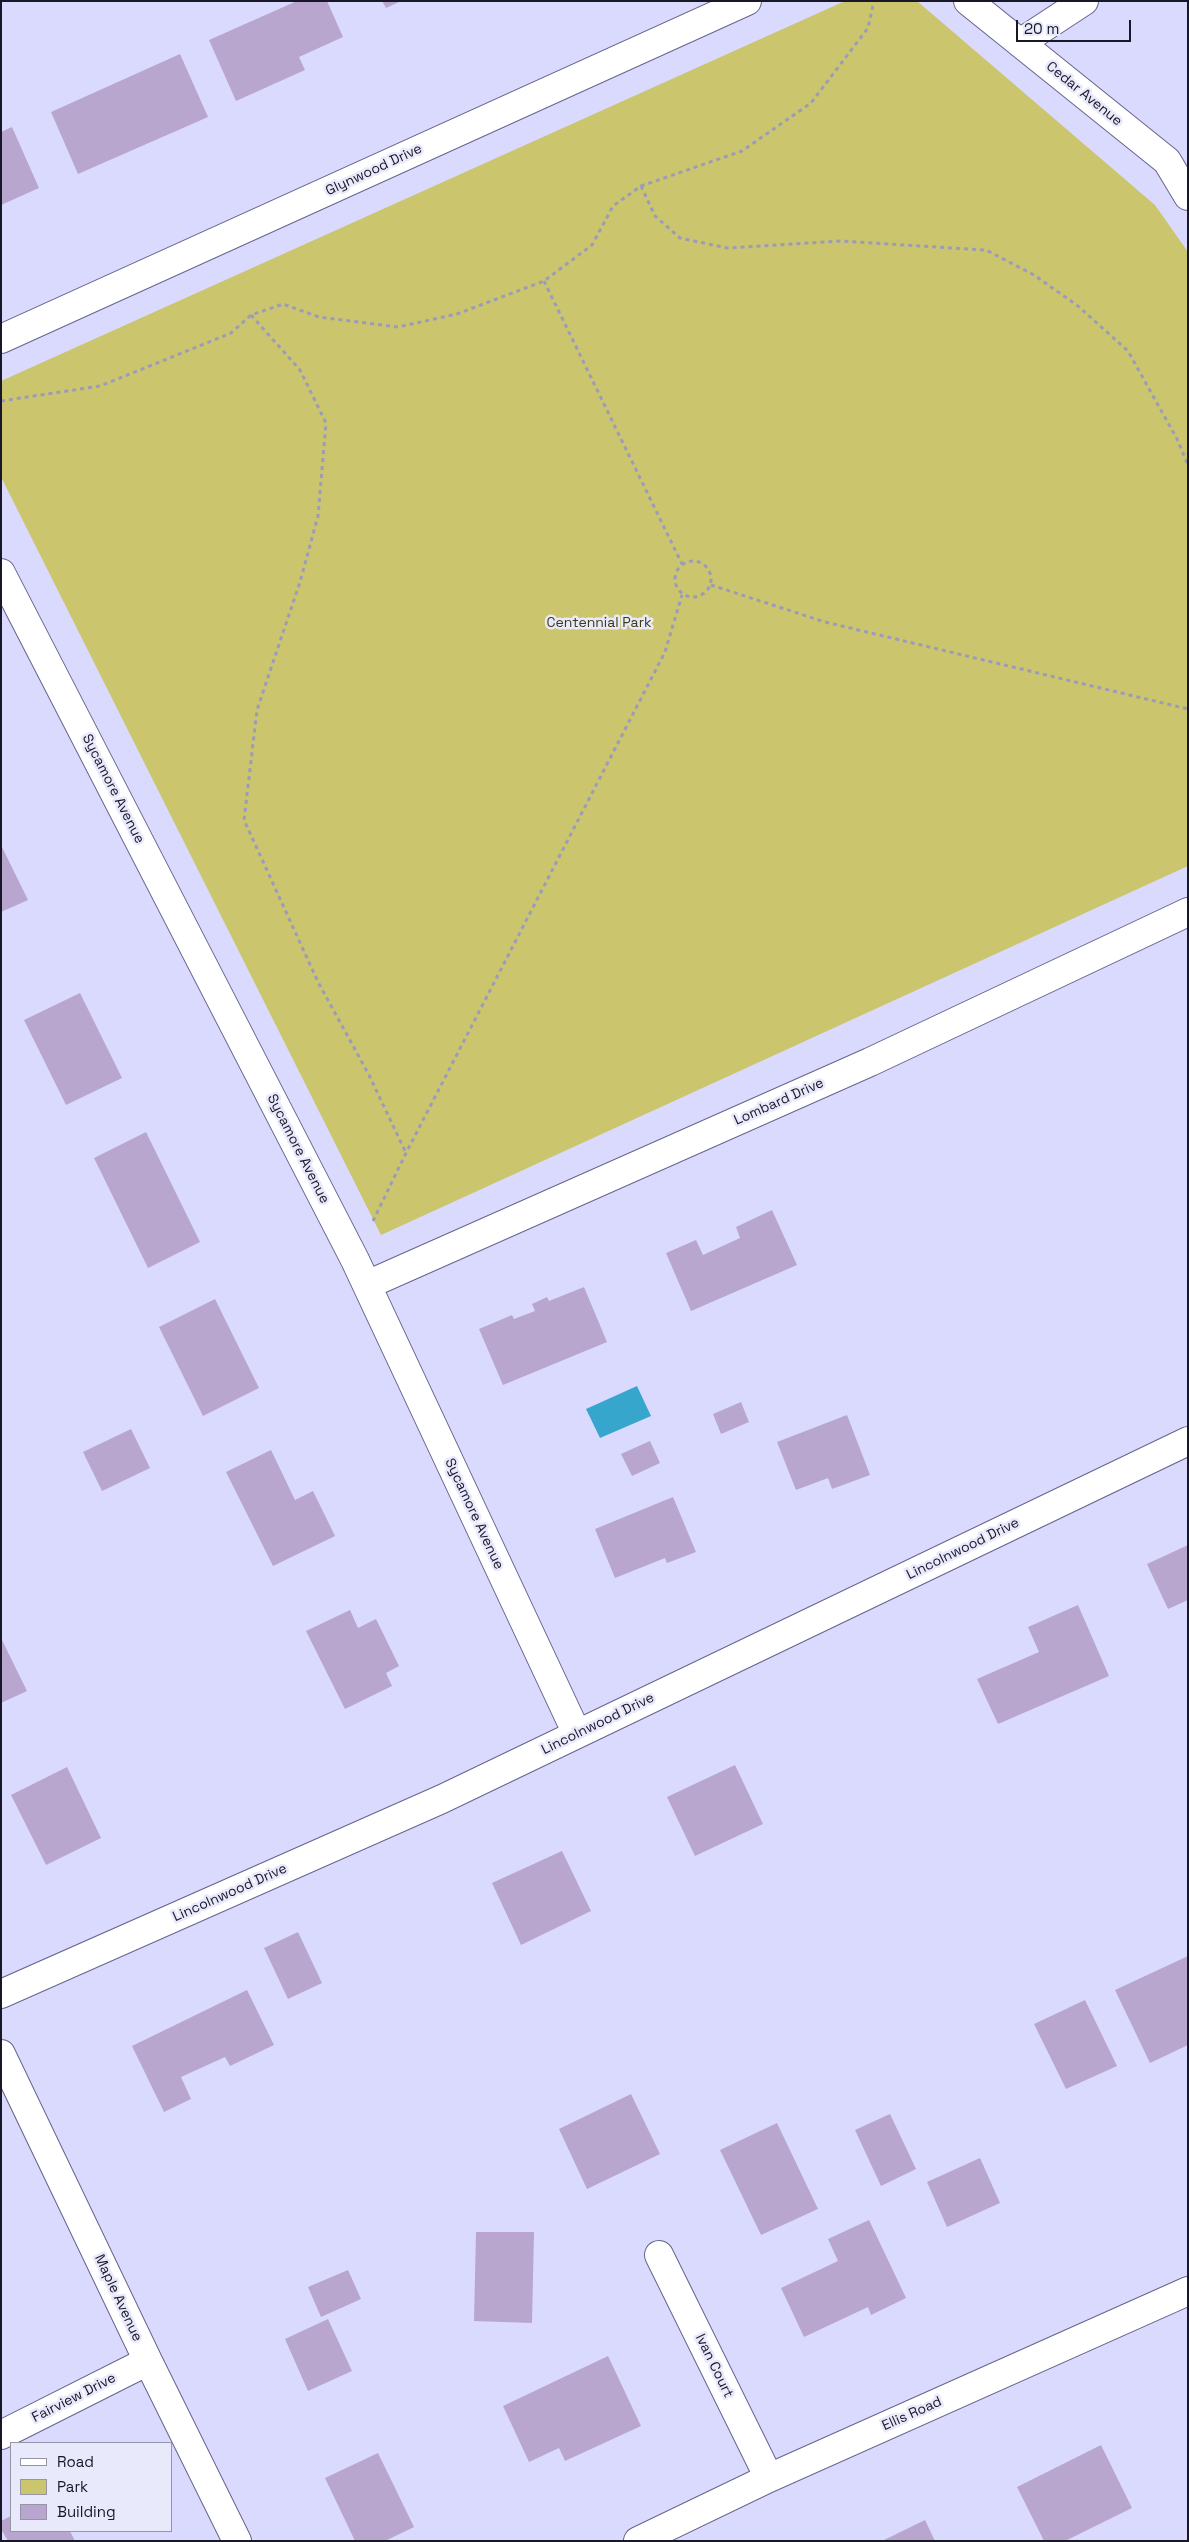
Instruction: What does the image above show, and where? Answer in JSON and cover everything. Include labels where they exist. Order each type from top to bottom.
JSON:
[{"type":"street","name":"Glynwood Drive","points":[[1,339],[747,1]]},
{"type":"street","name":"Cedar Avenue","points":[[968,1],[1167,161],[1188,196]]},
{"type":"street","points":[[1020,43],[1084,1]]},
{"type":"street","name":"Sycamore Avenue","points":[[1,573],[355,1260],[578,1734]]},
{"type":"street","name":"Lombard Drive","points":[[367,1285],[870,1062],[1188,912]]},
{"type":"street","name":"Lincolnwood Drive","points":[[1,1994],[442,1799],[1188,1441]]},
{"type":"street","name":"Maple Avenue","points":[[1,2054],[148,2361],[237,2541]]},
{"type":"street","name":"Ivan Court","points":[[659,2255],[769,2478]]},
{"type":"street","name":"Ellis Road","points":[[638,2541],[769,2478],[1188,2291]]},
{"type":"street","name":"Fairview Drive","points":[[1,2435],[148,2361]]},
{"type":"path","points":[[1,400],[100,386],[232,333],[251,315],[282,304],[319,317],[398,327],[457,314],[544,280],[592,245],[612,206],[641,186],[742,151],[811,103],[868,28],[874,1]]},
{"type":"path","points":[[641,186],[655,216],[680,238],[727,248],[840,241],[986,250],[1034,275],[1078,306],[1128,351],[1177,439],[1188,465]]},
{"type":"path","points":[[544,280],[682,564]]},
{"type":"path","points":[[251,315],[300,370],[326,423],[318,516],[300,582],[257,710],[244,820],[318,982],[369,1074],[406,1153]]},
{"type":"path","points":[[694,560],[704,564],[711,573],[711,585],[704,595],[694,599],[682,595],[676,585],[676,573],[682,564],[694,560]]},
{"type":"path","points":[[711,585],[825,622],[1188,709]]},
{"type":"path","points":[[355,1260],[406,1153],[665,652],[682,595]]},
{"type":"green space","name":"Centennial Park","points":[[845,1],[917,1],[1155,205],[1188,252],[1188,866],[381,1235],[1,477],[1,381]]},
{"type":"water","points":[[637,1386],[651,1416],[600,1438],[586,1409]]},
{"type":"building","points":[[297,1],[327,1],[343,37],[299,57],[305,70],[236,101],[209,40]]},
{"type":"building","points":[[382,1],[401,1],[386,8]]},
{"type":"building","points":[[180,54],[208,117],[78,174],[51,112]]},
{"type":"building","points":[[12,127],[39,188],[1,205],[1,132]]},
{"type":"building","points":[[1,845],[28,900],[1,912]]},
{"type":"building","points":[[80,993],[122,1078],[66,1105],[24,1020]]},
{"type":"building","points":[[146,1132],[200,1242],[148,1268],[94,1158]]},
{"type":"building","points":[[772,1210],[797,1265],[691,1311],[666,1253],[696,1240],[703,1255],[740,1238],[736,1227]]},
{"type":"building","points":[[584,1287],[607,1342],[503,1385],[479,1329],[512,1315],[514,1319],[535,1311],[532,1304],[547,1297],[549,1301]]},
{"type":"building","points":[[215,1299],[259,1388],[203,1416],[159,1327]]},
{"type":"building","points":[[741,1402],[749,1422],[721,1434],[713,1414]]},
{"type":"building","points":[[847,1415],[870,1475],[832,1489],[828,1478],[796,1490],[777,1442]]},
{"type":"building","points":[[131,1429],[150,1468],[102,1491],[83,1452]]},
{"type":"building","points":[[650,1441],[660,1463],[632,1476],[621,1454]]},
{"type":"building","points":[[271,1450],[295,1500],[313,1491],[335,1536],[273,1566],[226,1472]]},
{"type":"building","points":[[673,1497],[696,1552],[667,1563],[665,1558],[615,1578],[595,1529]]},
{"type":"building","points":[[1188,1545],[1188,1600],[1168,1609],[1147,1564]]},
{"type":"building","points":[[1078,1605],[1109,1676],[998,1724],[977,1679],[1039,1652],[1028,1627]]},
{"type":"building","points":[[350,1610],[358,1628],[376,1619],[399,1666],[386,1673],[392,1686],[345,1709],[306,1631]]},
{"type":"building","points":[[1,1638],[27,1691],[1,1703]]},
{"type":"building","points":[[735,1765],[763,1824],[695,1856],[667,1797]]},
{"type":"building","points":[[67,1767],[101,1838],[46,1865],[11,1795]]},
{"type":"building","points":[[562,1851],[591,1911],[521,1945],[492,1883]]},
{"type":"building","points":[[298,1932],[322,1983],[288,1999],[264,1948]]},
{"type":"building","points":[[1188,1956],[1188,2045],[1150,2063],[1115,1990]]},
{"type":"building","points":[[247,1990],[274,2045],[230,2066],[225,2057],[181,2077],[191,2099],[164,2112],[132,2046]]},
{"type":"building","points":[[1085,2000],[1117,2066],[1066,2089],[1034,2024]]},
{"type":"building","points":[[631,2094],[660,2154],[587,2189],[559,2129]]},
{"type":"building","points":[[890,2114],[916,2169],[881,2186],[855,2130]]},
{"type":"building","points":[[777,2123],[818,2209],[761,2235],[720,2150]]},
{"type":"building","points":[[980,2158],[1000,2203],[947,2227],[927,2182]]},
{"type":"building","points":[[869,2220],[906,2298],[871,2315],[868,2307],[804,2337],[781,2288],[838,2261],[828,2239]]},
{"type":"building","points":[[476,2232],[534,2232],[532,2323],[474,2321]]},
{"type":"building","points":[[348,2270],[361,2299],[321,2317],[308,2287]]},
{"type":"building","points":[[328,2319],[352,2371],[308,2391],[285,2339]]},
{"type":"building","points":[[608,2356],[641,2426],[565,2461],[559,2448],[529,2462],[503,2406]]},
{"type":"building","points":[[1101,2445],[1132,2508],[1065,2541],[1044,2541],[1017,2487]]},
{"type":"building","points":[[378,2453],[414,2527],[385,2541],[355,2541],[325,2478]]},
{"type":"building","points":[[10,2516],[10,2532],[70,2532],[75,2541],[8,2541],[1,2529],[1,2521]]},
{"type":"building","points":[[925,2520],[935,2541],[882,2541]]}]
